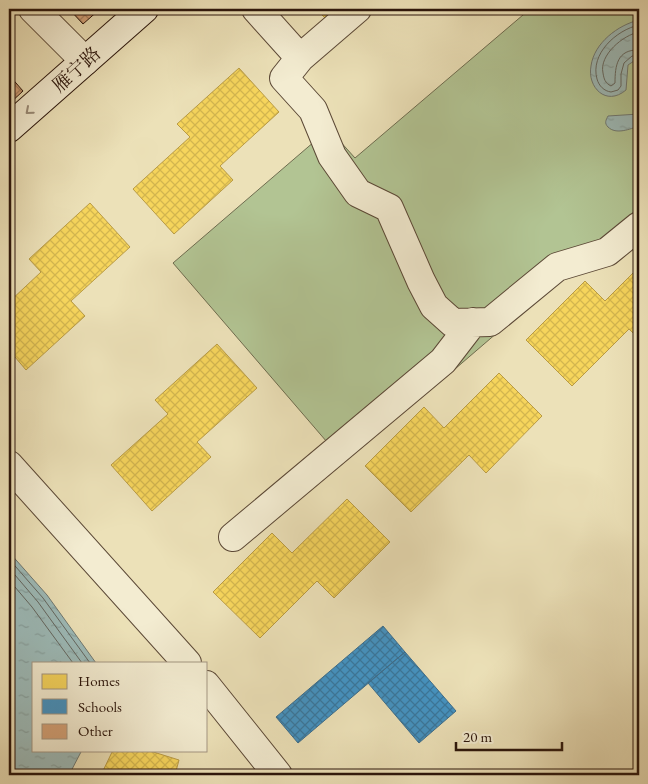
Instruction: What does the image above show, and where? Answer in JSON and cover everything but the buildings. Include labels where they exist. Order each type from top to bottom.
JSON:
[{"type":"street","points":[[33,9],[85,61]]},
{"type":"street","name":"雁宁路","points":[[9,128],[144,9]]},
{"type":"street","points":[[256,9],[300,58]]},
{"type":"street","points":[[357,9],[300,58],[284,78],[312,110],[332,156],[358,193],[389,208],[434,306],[453,323],[490,322],[557,267],[607,252],[639,226]]},
{"type":"street","points":[[234,538],[443,361],[474,322]]},
{"type":"street","points":[[9,464],[186,662]]},
{"type":"street","points":[[208,688],[278,775]]},
{"type":"green space","points":[[530,9],[639,9],[639,211],[441,381],[333,449],[173,263],[329,129],[355,158]]},
{"type":"water","points":[[639,20],[639,61],[634,61],[628,65],[626,90],[619,95],[605,95],[595,87],[592,81],[591,66],[593,58],[608,36],[623,26]]},
{"type":"water","points":[[639,114],[639,126],[631,129],[615,131],[606,124],[608,116]]},
{"type":"water","points":[[9,552],[47,595],[95,662],[32,662],[32,752],[81,752],[69,775],[9,775]]}]
